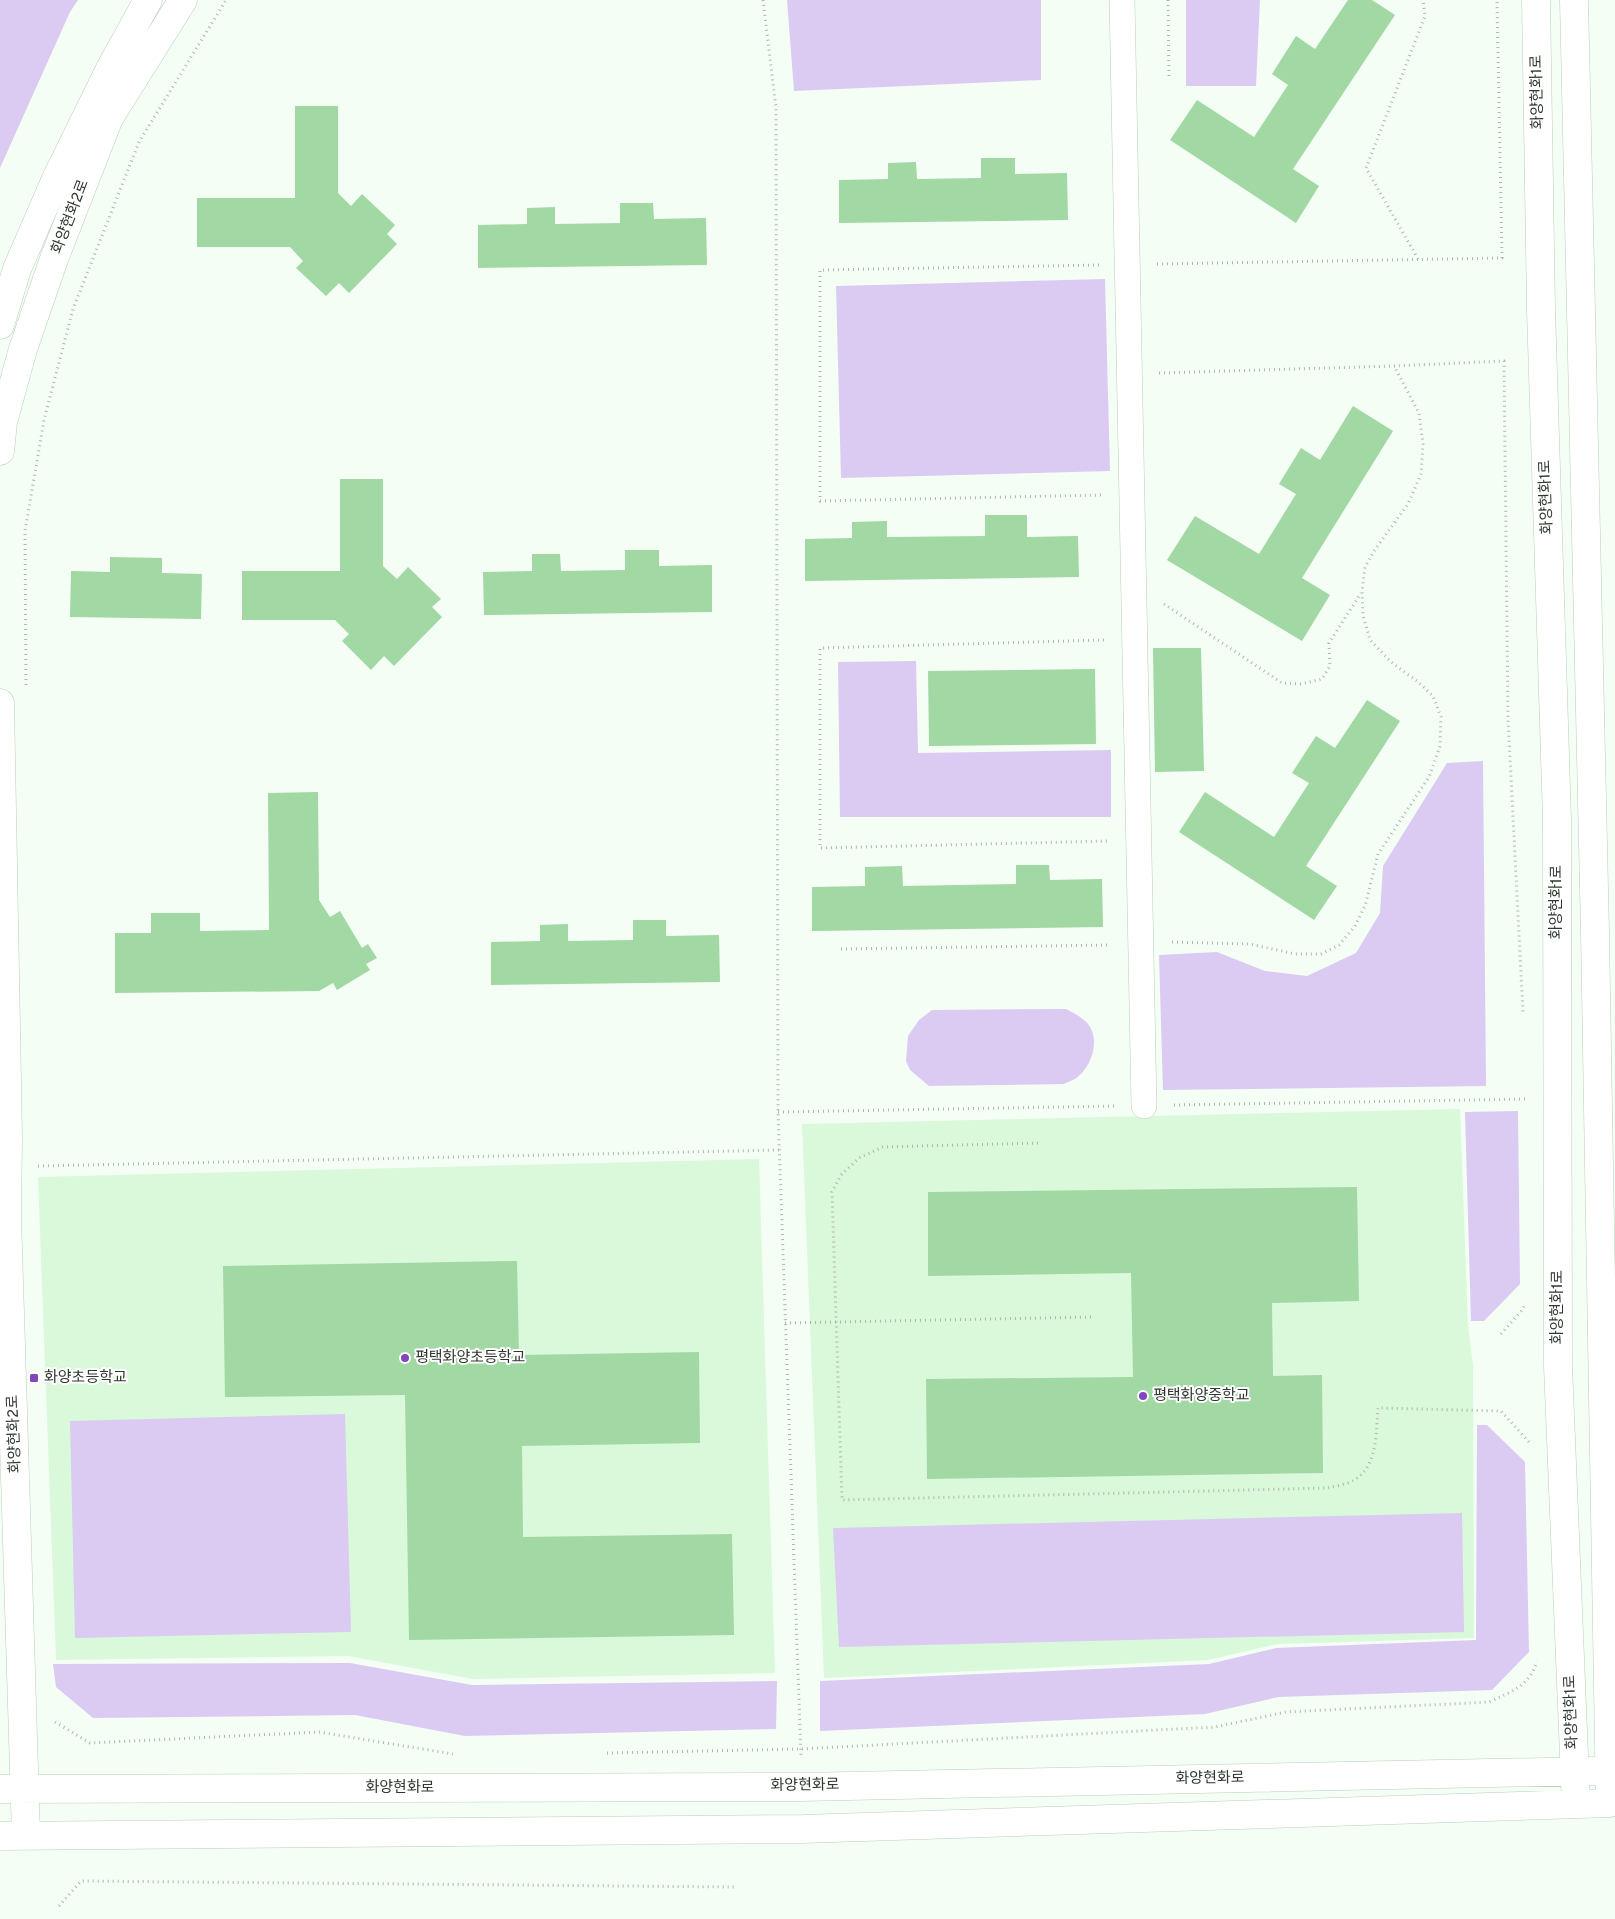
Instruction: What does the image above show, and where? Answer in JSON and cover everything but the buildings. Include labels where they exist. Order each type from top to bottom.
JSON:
[{"type":"street","name":"화양현화2로","points":[[0,325],[17,269],[56,180],[110,69],[148,0]]},
{"type":"street","name":"화양현화2로","points":[[0,451],[3,422],[23,349],[54,259],[109,118],[183,0]]},
{"type":"street","points":[[1122,0],[1144,1106]]},
{"type":"street","name":"화양현화1로","points":[[1536,0],[1541,310],[1557,820],[1558,1366],[1576,1804]]},
{"type":"street","points":[[7,1830],[79,1836],[802,1829],[1610,1803],[1595,933],[1574,0]]},
{"type":"street","name":"화양현화2로","points":[[0,703],[8,1117],[8,1216],[24,1713],[7,1830]]},
{"type":"street","name":"화양현화로","points":[[12,1788],[801,1786],[1610,1770]]},
{"type":"path","points":[[26,690],[25,530],[44,420],[73,309],[139,142],[226,0]]},
{"type":"path","points":[[763,0],[776,108],[778,1102],[800,1749]]},
{"type":"path","points":[[1168,0],[1169,77]]},
{"type":"path","points":[[1418,259],[1366,168],[1425,16],[1423,0]]},
{"type":"path","points":[[1133,494],[820,501],[820,270],[1502,258],[1497,0]]},
{"type":"path","points":[[1130,374],[1504,361],[1508,718],[1524,1020]]},
{"type":"path","points":[[841,949],[1181,942],[1250,944],[1295,954],[1321,954],[1339,945],[1354,926],[1365,906],[1378,854],[1429,776],[1440,746],[1441,717],[1433,696],[1417,681],[1391,662],[1370,640],[1363,615],[1362,592],[1366,568],[1374,551],[1408,504],[1421,474],[1423,444],[1419,413],[1394,366]]},
{"type":"path","points":[[1134,584],[1282,683],[1301,684],[1322,679],[1330,666],[1329,643],[1362,592]]},
{"type":"path","points":[[1134,639],[820,648],[820,848],[1138,841]]},
{"type":"path","points":[[1528,1099],[1528,1108]]},
{"type":"path","points":[[1038,1143],[883,1147],[859,1158],[841,1175],[832,1192],[842,1500],[1327,1488],[1354,1480],[1368,1468],[1375,1446],[1378,1408],[1501,1411],[1533,1447]]},
{"type":"path","points":[[30,1166],[780,1150]]},
{"type":"path","points":[[1501,1334],[1523,1309],[1528,1295]]},
{"type":"path","points":[[785,1323],[1094,1317]]},
{"type":"path","points":[[604,1753],[800,1749],[1215,1727],[1286,1712],[1489,1702],[1519,1688],[1533,1674],[1539,1653]]},
{"type":"path","points":[[54,1721],[90,1743],[319,1732],[458,1755]]},
{"type":"path","points":[[58,1906],[81,1881],[734,1887]]},
{"type":"shaded area","points":[[0,0],[78,0],[70,12],[0,168]]},
{"type":"shaded area","points":[[787,0],[1041,0],[1041,80],[794,91]]},
{"type":"shaded area","points":[[1186,0],[1260,0],[1256,86],[1186,86]]},
{"type":"shaded area","points":[[1105,279],[1110,471],[841,478],[836,286]]},
{"type":"shaded area","points":[[916,661],[918,753],[1111,750],[1111,817],[840,817],[838,662]]},
{"type":"shaded area","points":[[1483,761],[1486,1086],[1163,1090],[1159,955],[1217,952],[1265,971],[1307,976],[1356,953],[1380,913],[1383,866],[1447,763]]},
{"type":"shaded area","points":[[1066,1009],[1081,1017],[1088,1024],[1094,1038],[1094,1046],[1086,1068],[1075,1079],[1064,1084],[929,1086],[910,1070],[906,1061],[908,1036],[919,1020],[932,1010]]},
{"type":"shaded area","name":"평택화양중학교","points":[[1460,1109],[1468,1325],[1473,1366],[1474,1638],[1277,1644],[1208,1660],[824,1678],[802,1124]]},
{"type":"shaded area","points":[[1518,1111],[1520,1284],[1484,1321],[1471,1321],[1465,1112]]},
{"type":"shaded area","name":"평택화양초등학교","points":[[759,1159],[775,1673],[473,1679],[348,1656],[56,1660],[38,1177]]},
{"type":"shaded area","points":[[345,1414],[351,1632],[75,1638],[70,1421]]},
{"type":"shaded area","points":[[1477,1425],[1487,1425],[1525,1462],[1529,1652],[1492,1690],[1278,1697],[1205,1714],[820,1731],[820,1681],[1209,1664],[1276,1648],[1476,1640]]},
{"type":"shaded area","points":[[1462,1513],[1464,1632],[839,1647],[833,1528]]},
{"type":"shaded area","points":[[350,1663],[472,1685],[777,1681],[776,1729],[465,1736],[355,1715],[93,1718],[56,1687],[53,1664]]},
{"type":"place","name":"평택화양초등학교","points":[[405,1358]]},
{"type":"place","name":"화양초등학교","points":[[34,1378]]},
{"type":"place","name":"평택화양중학교","points":[[1143,1396]]}]
